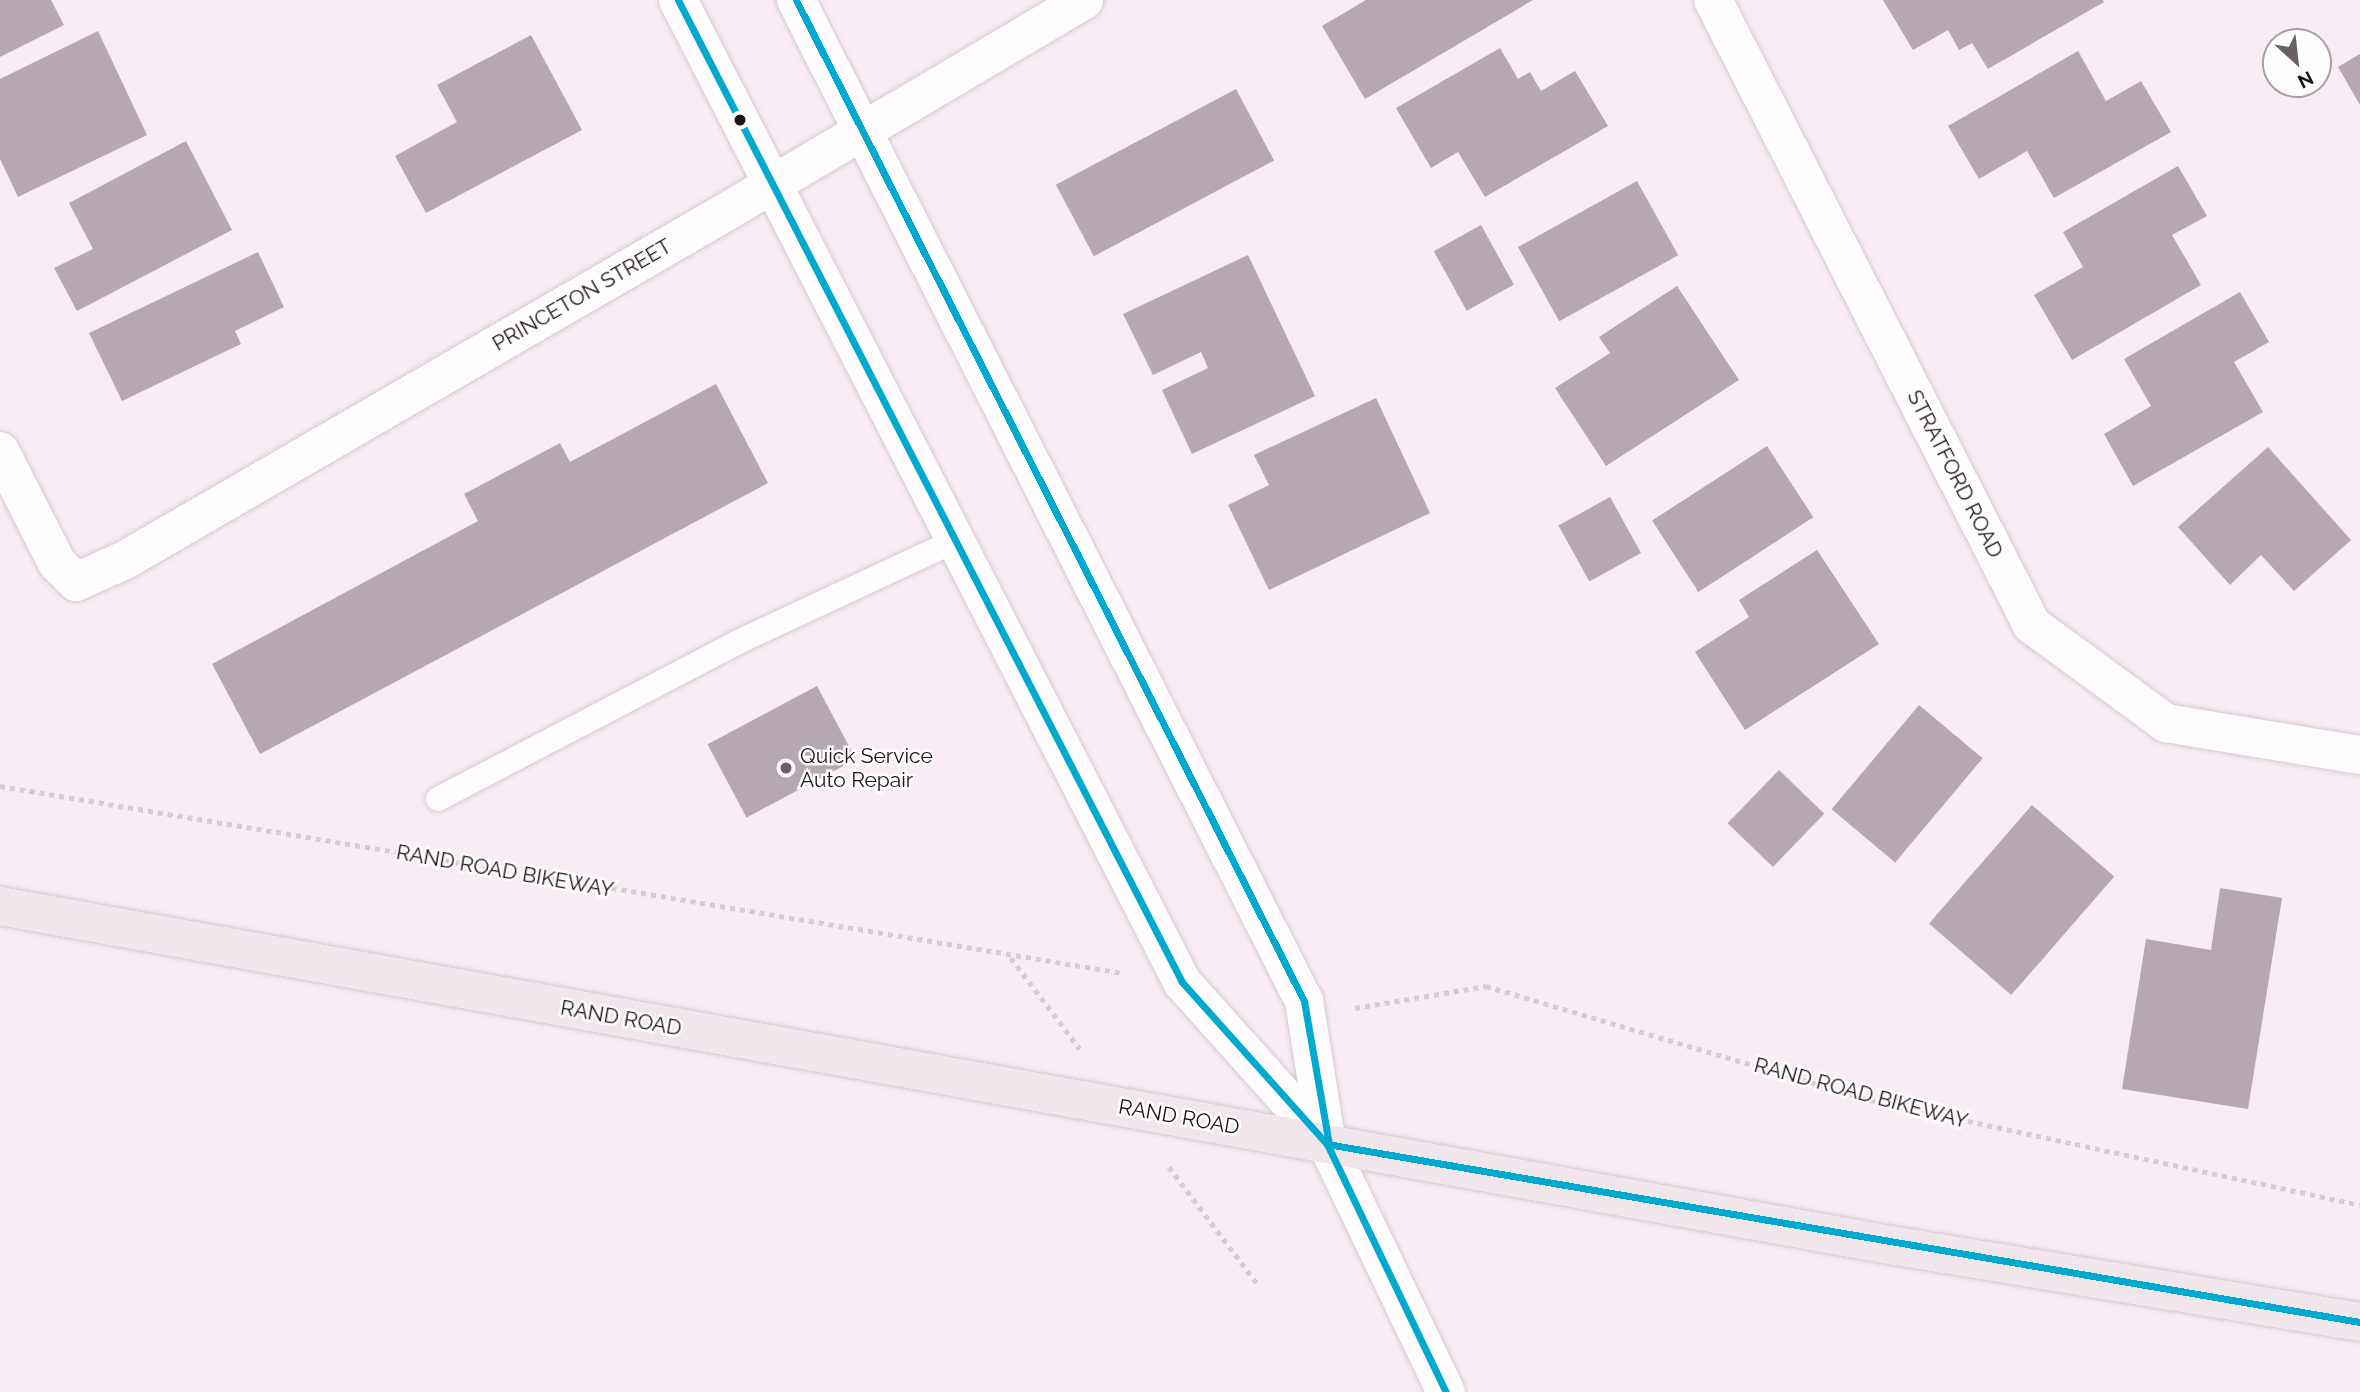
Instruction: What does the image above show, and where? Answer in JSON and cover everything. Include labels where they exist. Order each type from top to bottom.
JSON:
[{"type":"main road","points":[[678,0],[1182,982],[1327,1144],[1446,1392]]},
{"type":"main road","points":[[796,0],[1304,1001],[1327,1144]]},
{"type":"main road","name":"PRINCETON STREET","points":[[0,451],[57,563],[76,582],[125,560],[773,185],[1084,0]]},
{"type":"main road","name":"STRATFORD ROAD","points":[[1713,0],[2032,625],[2165,723],[2360,755]]},
{"type":"main road","name":"RAND ROAD","points":[[0,906],[2037,1271],[2360,1322]]},
{"type":"lane","points":[[438,799],[738,642],[957,540]]},
{"type":"path","name":"RAND ROAD BIKEWAY","points":[[0,786],[1011,957]]},
{"type":"path","name":"RAND ROAD BIKEWAY","points":[[1367,1010],[1486,986],[1870,1100],[2360,1205]]},
{"type":"building","points":[[0,0],[51,0],[64,25],[0,57]]},
{"type":"building","points":[[1366,0],[1533,0],[1365,99],[1322,26]]},
{"type":"building","points":[[1883,0],[2104,2],[1988,69],[1972,43],[1959,50],[1948,30],[1913,50]]},
{"type":"building","points":[[98,31],[147,135],[18,197],[0,159],[0,79]]},
{"type":"building","points":[[531,35],[582,130],[426,213],[395,156],[457,122],[437,85]]},
{"type":"building","points":[[1500,48],[1518,79],[1530,72],[1541,91],[1575,71],[1608,126],[1485,197],[1458,152],[1431,168],[1396,108]]},
{"type":"building","points":[[2078,51],[2106,101],[2141,81],[2171,132],[2054,198],[2027,151],[1979,179],[1948,126]]},
{"type":"building","points":[[2360,54],[2360,105],[2338,67]]},
{"type":"building","points":[[1236,89],[1274,161],[1094,256],[1056,185]]},
{"type":"building","points":[[186,141],[232,230],[77,311],[54,268],[93,249],[69,203]]},
{"type":"building","points":[[2178,166],[2207,216],[2172,235],[2201,285],[2072,360],[2034,295],[2083,267],[2063,232]]},
{"type":"building","points":[[1637,181],[1678,255],[1559,321],[1518,247]]},
{"type":"building","points":[[1481,225],[1514,284],[1467,311],[1434,251]]},
{"type":"building","points":[[258,252],[284,307],[235,331],[241,344],[122,401],[89,333]]},
{"type":"building","points":[[1248,255],[1315,396],[1192,454],[1162,390],[1208,368],[1201,352],[1153,375],[1123,314]]},
{"type":"building","points":[[1677,286],[1739,380],[1606,466],[1555,388],[1610,353],[1599,337]]},
{"type":"building","points":[[2240,292],[2269,342],[2234,362],[2263,412],[2133,486],[2104,434],[2151,406],[2124,359]]},
{"type":"building","points":[[716,384],[768,483],[260,754],[212,664],[478,521],[464,494],[560,443],[570,462]]},
{"type":"building","points":[[1376,398],[1430,513],[1269,590],[1228,505],[1269,485],[1254,455]]},
{"type":"building","points":[[1767,446],[1813,517],[1698,592],[1652,521]]},
{"type":"building","points":[[2268,447],[2351,540],[2294,591],[2261,555],[2230,585],[2178,527]]},
{"type":"building","points":[[1610,497],[1641,553],[1589,582],[1558,526]]},
{"type":"building","points":[[1817,550],[1879,644],[1745,730],[1695,652],[1749,617],[1739,600]]},
{"type":"building","points":[[817,686],[856,759],[746,817],[708,744]]},
{"type":"building","points":[[1919,705],[1983,758],[1895,863],[1832,809]]},
{"type":"building","points":[[1779,770],[1824,814],[1773,867],[1728,823]]},
{"type":"building","points":[[2032,805],[2114,877],[2011,995],[1929,923]]},
{"type":"building","points":[[2220,888],[2282,898],[2248,1109],[2122,1089],[2146,939],[2211,950]]},
{"type":"transit line","points":[[678,0],[1182,982],[1327,1144],[1446,1392]]},
{"type":"transit line","points":[[796,0],[1304,1001],[1330,1150]]},
{"type":"transit line","points":[[1327,1144],[2360,1322]]},
{"type":"place","name":"Quick Service Auto Repair","points":[[786,768]]}]
